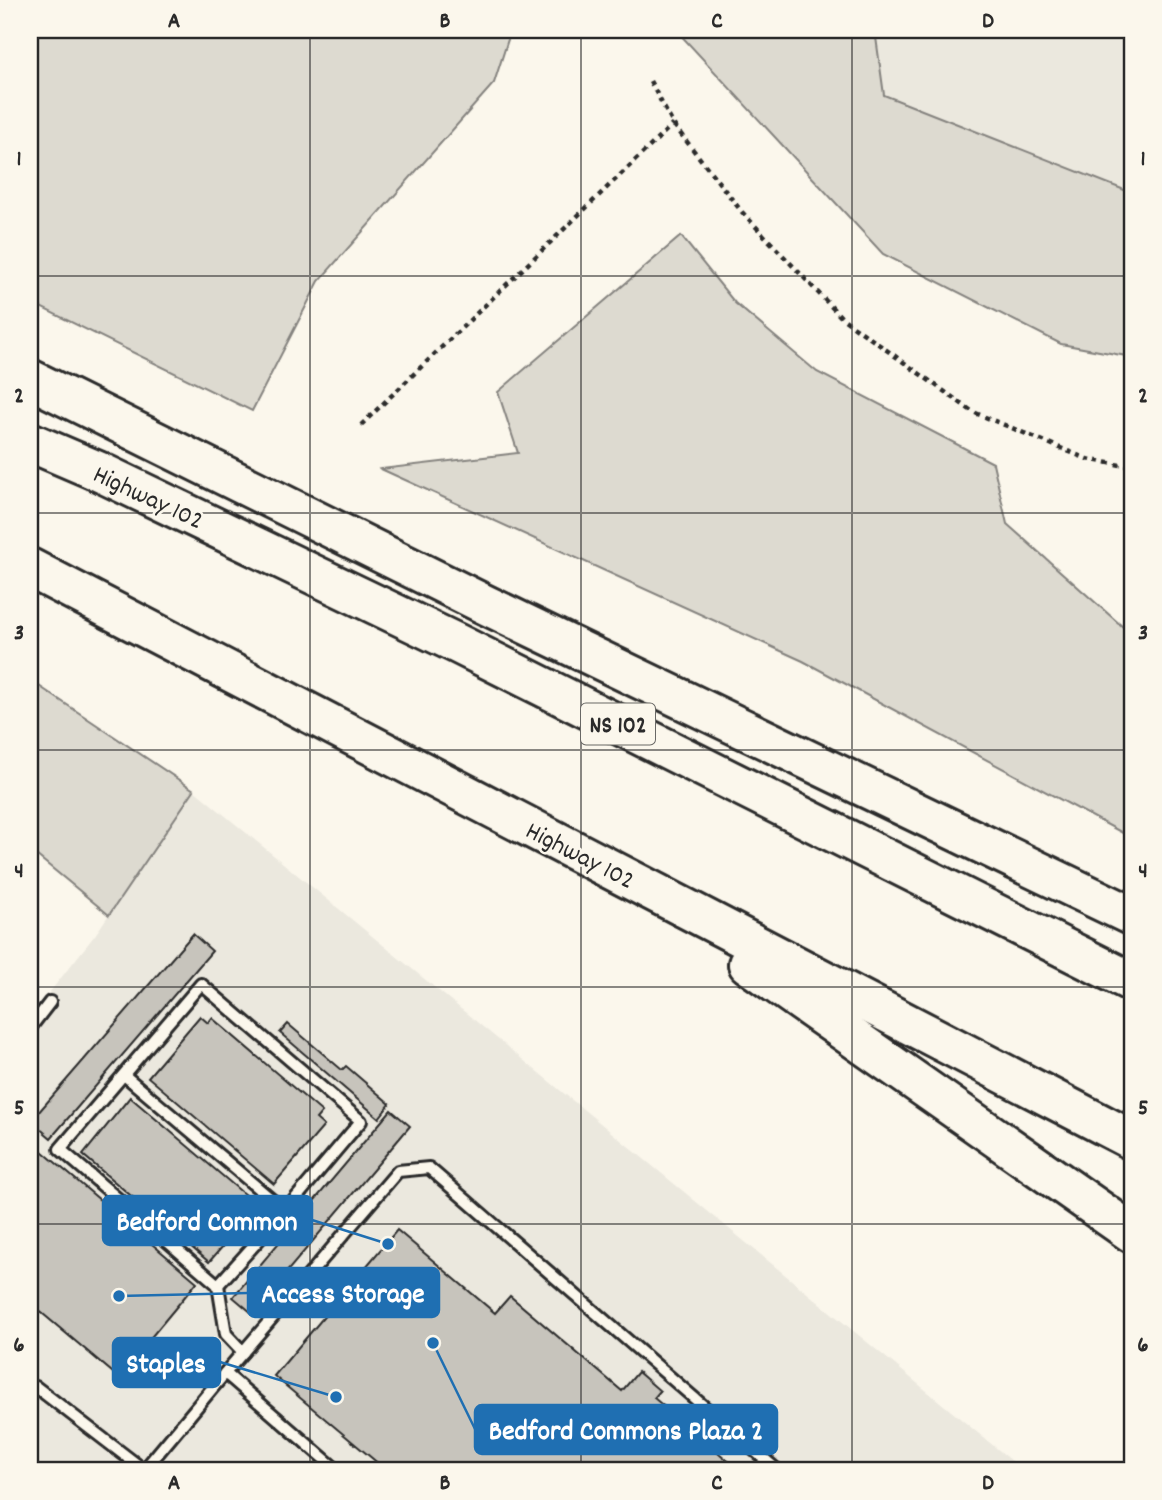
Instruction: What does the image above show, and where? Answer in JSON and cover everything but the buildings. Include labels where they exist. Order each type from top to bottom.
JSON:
[{"type":"highway","points":[[30,379],[486,605],[1123,909]]},
{"type":"highway","points":[[30,403],[182,453]]},
{"type":"highway","name":"Highway 102","points":[[30,442],[112,478],[456,643],[1132,982]]},
{"type":"highway","name":"Highway 102","points":[[30,568],[1132,1140]]},
{"type":"highway","points":[[604,866],[814,1009],[1132,1233]]},
{"type":"lane","points":[[218,1285],[361,1121],[201,984],[60,1149],[218,1285],[226,1334],[243,1352]]},
{"type":"lane","points":[[30,1028],[50,1002]]},
{"type":"lane","points":[[124,1075],[285,1211]]},
{"type":"lane","points":[[30,1395],[36,1387],[144,1470],[398,1171],[429,1168],[776,1470]]},
{"type":"lane","points":[[225,1373],[337,1470]]},
{"type":"path","points":[[650,81],[673,124],[742,212],[842,318],[974,412],[1087,459],[1132,467]]},
{"type":"path","points":[[361,425],[673,124]]},
{"type":"shaded area","points":[[30,30],[511,30],[494,83],[319,281],[252,411],[30,302]]},
{"type":"shaded area","points":[[676,30],[875,30],[884,95],[1132,193],[1132,357],[1061,344],[883,254]]},
{"type":"shaded area","points":[[875,30],[1132,30],[1132,193],[884,95]]},
{"type":"shaded area","points":[[681,236],[735,303],[817,372],[993,463],[1007,524],[1132,635],[1132,838],[803,661],[381,469],[518,453],[498,392]]},
{"type":"shaded area","points":[[30,680],[194,790],[109,915],[30,850]]},
{"type":"shaded area","points":[[194,790],[1023,1470],[30,1470],[30,1017],[95,935]]},
{"type":"place","name":"Bedford Common","points":[[388,1244]]},
{"type":"place","name":"Access Storage","points":[[119,1296]]},
{"type":"place","name":"Bedford Commons Plaza 2","points":[[433,1343]]},
{"type":"place","name":"Staples","points":[[336,1397]]}]
